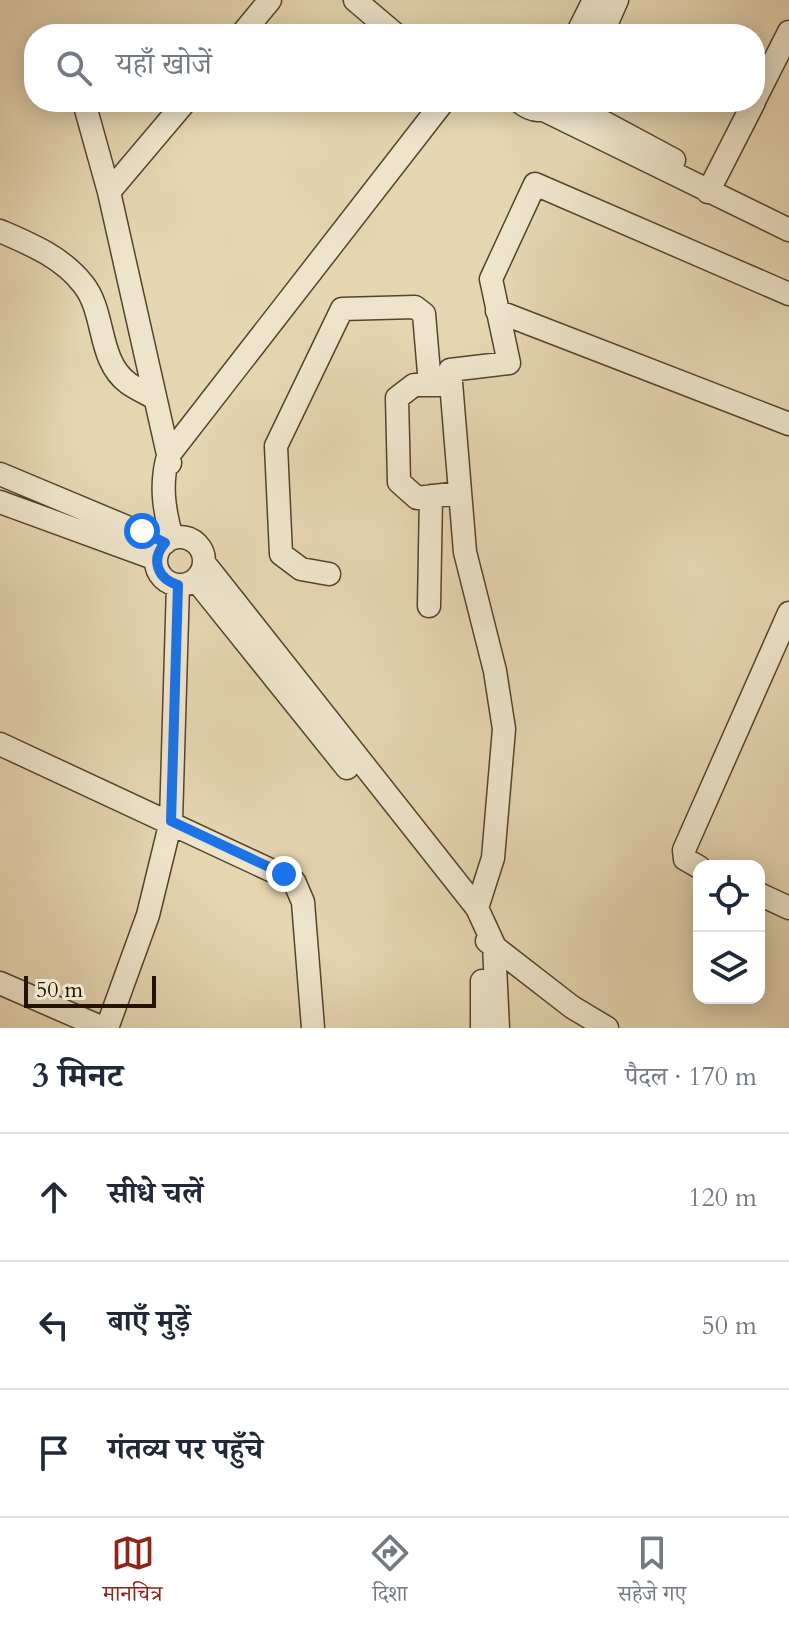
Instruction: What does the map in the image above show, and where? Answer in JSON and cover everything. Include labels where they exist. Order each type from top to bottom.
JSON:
[{"type":"street","points":[[250,24],[270,0]]},
{"type":"street","points":[[355,0],[383,24]]},
{"type":"street","points":[[582,24],[594,0]]},
{"type":"street","points":[[606,24],[617,0]]},
{"type":"street","points":[[765,79],[789,32]]},
{"type":"street","points":[[87,112],[109,192],[168,456]]},
{"type":"street","points":[[109,192],[177,112]]},
{"type":"street","points":[[193,576],[162,577],[169,544],[163,474],[168,456],[435,112]]},
{"type":"street","points":[[562,112],[711,186],[789,216]]},
{"type":"street","points":[[583,112],[789,230]]},
{"type":"street","points":[[711,186],[748,112]]},
{"type":"street","points":[[441,385],[450,370],[509,363],[491,279],[535,184],[789,294]]},
{"type":"street","points":[[0,231],[35,246],[67,267],[84,285],[94,304],[116,371],[127,383],[155,398]]},
{"type":"street","points":[[329,574],[301,569],[281,554],[276,446],[342,309],[415,307],[424,314],[441,385],[460,493],[465,552],[495,671],[504,729],[493,858],[477,908]]},
{"type":"street","points":[[497,311],[789,424]]},
{"type":"street","points":[[441,385],[414,385],[397,398],[395,418],[399,482],[417,498],[460,493]]},
{"type":"street","points":[[0,474],[169,544]]},
{"type":"street","points":[[32,515],[41,493]]},
{"type":"street","points":[[429,606],[431,496]]},
{"type":"street","points":[[0,502],[32,515],[169,544],[199,546],[193,576],[171,821],[148,915],[105,1028],[0,983]]},
{"type":"street","points":[[193,576],[477,908],[498,1028]]},
{"type":"street","points":[[193,576],[485,940],[572,1007],[607,1028]]},
{"type":"street","points":[[693,864],[685,859],[684,850],[789,613]]},
{"type":"street","points":[[0,744],[171,821],[294,881],[303,902],[313,1028]]},
{"type":"street","points":[[765,897],[789,908]]},
{"type":"street","points":[[482,1028],[481,957],[485,940]]},
{"type":"route","points":[[142,531],[165,543],[156,559],[158,570],[162,577],[178,585],[171,821],[284,874]]}]
